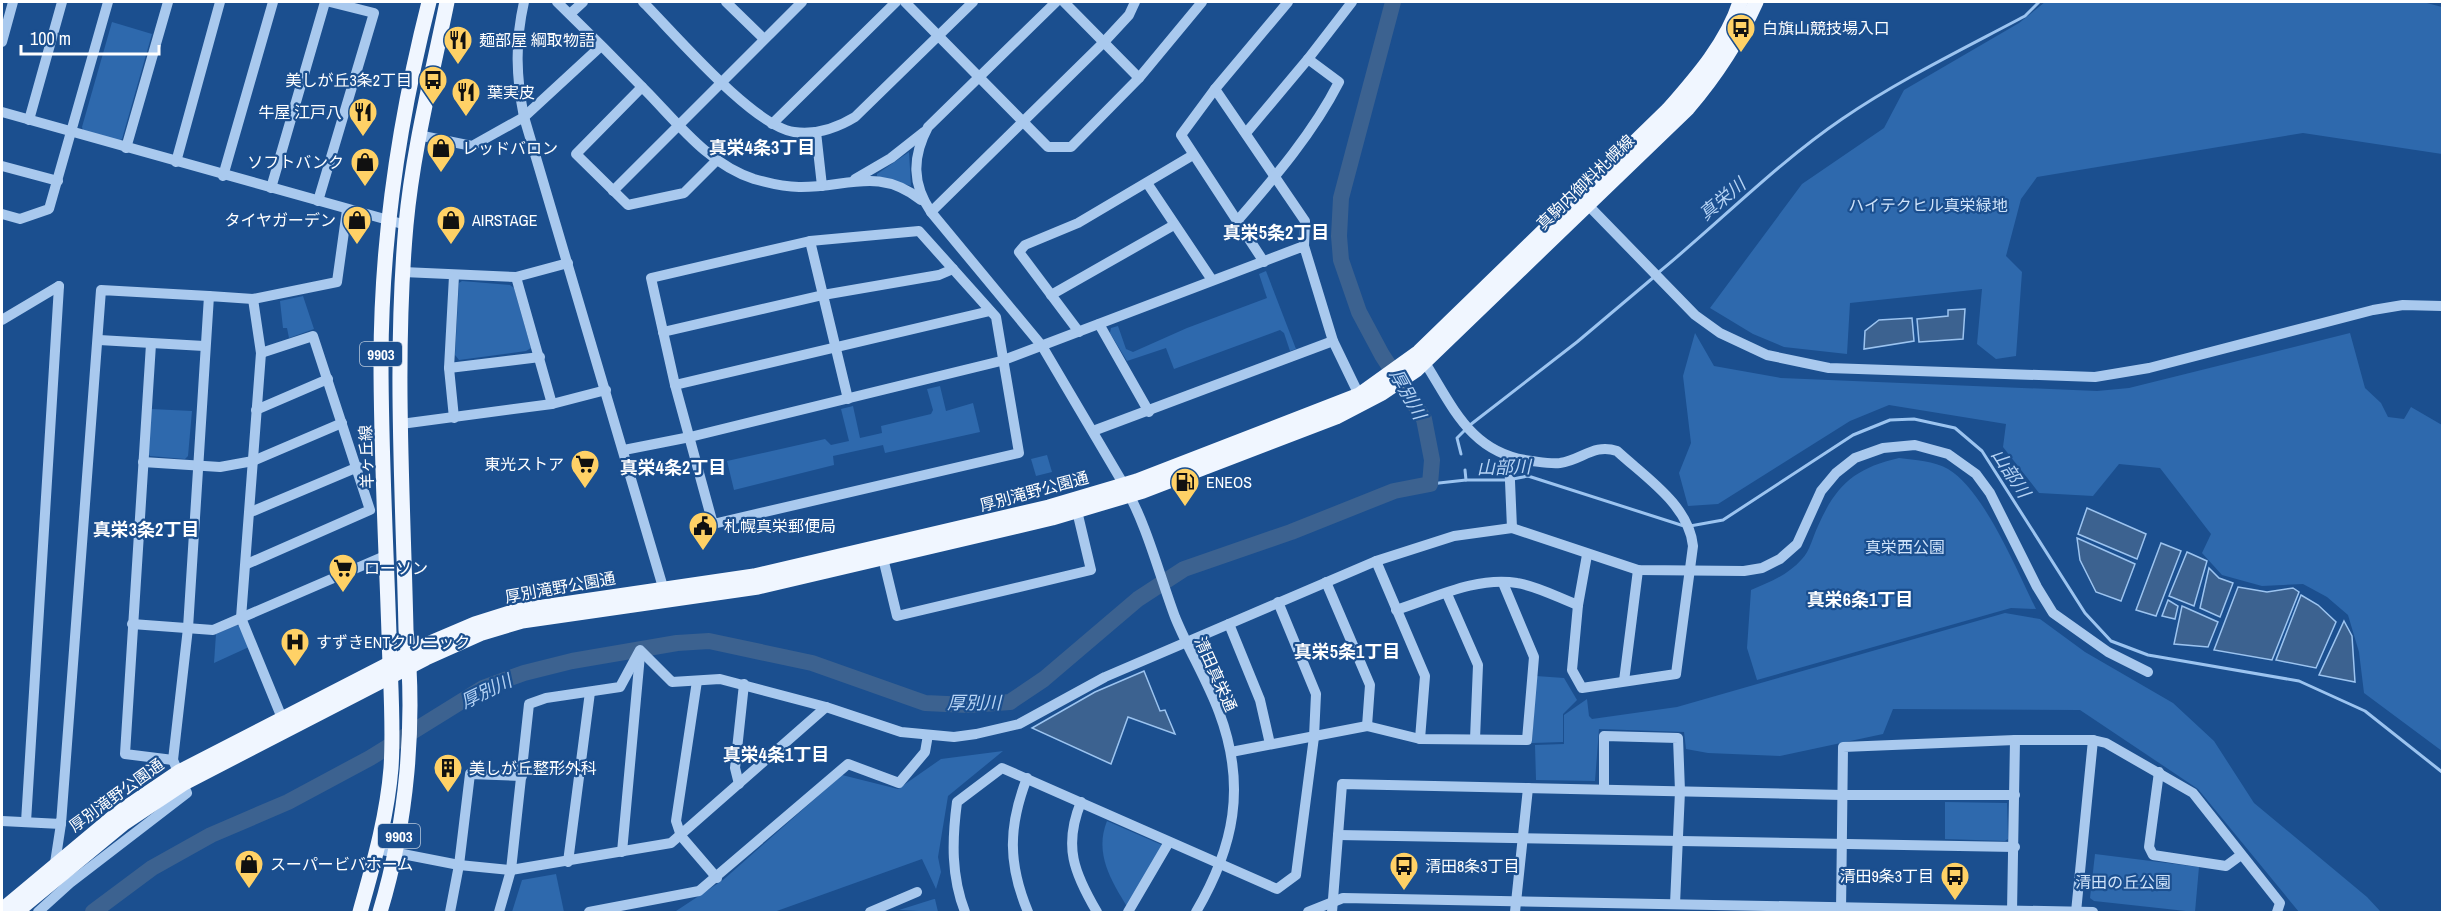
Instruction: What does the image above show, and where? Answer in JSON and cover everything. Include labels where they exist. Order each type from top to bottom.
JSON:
[{"type":"main road","name":"羊ヶ丘線","points":[[360,912],[384,823],[391,768],[392,710],[381,364],[383,278],[388,221],[408,87],[429,2]]},
{"type":"main road","name":"9903","points":[[380,912],[396,852],[407,758],[409,661],[399,337],[406,225],[418,135],[447,2]]},
{"type":"main road","name":"真駒内御料札幌線","points":[[1584,201],[1697,76],[1724,35],[1740,2]]},
{"type":"main road","name":"真駒内御料札幌線","points":[[1127,490],[1336,417],[1417,361],[1584,201],[1688,108],[1716,75],[1741,34],[1756,2]]},
{"type":"main road","name":"厚別滝野公園通","points":[[16,912],[124,823],[179,772],[391,671],[475,624],[516,611],[758,586],[1077,512],[1127,490]]},
{"type":"main road","name":"厚別滝野公園通","points":[[665,594],[834,559],[1127,490]]},
{"type":"main road","name":"厚別滝野公園通","points":[[2,910],[55,863],[117,814],[179,772],[282,718],[391,671]]},
{"type":"street","points":[[2,42],[13,2]]},
{"type":"street","points":[[29,120],[62,2]]},
{"type":"street","points":[[2,214],[20,219],[49,209],[108,2]]},
{"type":"street","points":[[126,148],[168,2]]},
{"type":"street","points":[[176,162],[220,2]]},
{"type":"street","points":[[223,176],[273,2]]},
{"type":"street","points":[[271,189],[326,2]]},
{"type":"street","points":[[318,201],[374,13],[330,2]]},
{"type":"street","points":[[524,2],[516,55],[518,88],[524,117],[665,594]]},
{"type":"street","points":[[557,2],[717,160],[751,178],[798,187],[822,186],[855,179],[891,158],[928,128],[1056,2]]},
{"type":"street","points":[[570,14],[583,2]]},
{"type":"street","points":[[643,2],[760,117],[793,132],[816,132],[840,126],[855,117],[973,2]]},
{"type":"street","points":[[726,2],[764,39]]},
{"type":"street","points":[[613,191],[677,123],[801,2]]},
{"type":"street","points":[[772,124],[896,2]]},
{"type":"street","points":[[904,2],[1048,147],[1071,147],[1139,78],[1202,2]]},
{"type":"street","points":[[1064,2],[1139,78]]},
{"type":"street","points":[[931,212],[1104,42],[1129,15],[1135,2]]},
{"type":"street","points":[[1264,262],[1181,135],[1215,89],[1288,2]]},
{"type":"street","points":[[1246,133],[1352,2]]},
{"type":"street","points":[[418,135],[472,146],[524,117],[601,46]]},
{"type":"street","points":[[1238,220],[1276,176],[1324,111],[1339,82],[1308,59]]},
{"type":"street","points":[[642,87],[576,154],[613,191],[628,205],[684,193],[717,160]]},
{"type":"street","points":[[1215,89],[1305,221],[1304,246],[1333,341],[1361,399]]},
{"type":"street","points":[[2,112],[223,176],[406,225]]},
{"type":"street","points":[[924,202],[917,186],[915,167],[917,151],[928,128]]},
{"type":"street","points":[[816,132],[822,186]]},
{"type":"street","points":[[1078,332],[1019,252],[1025,245],[1078,223],[1194,156]]},
{"type":"street","points":[[2,166],[58,181]]},
{"type":"street","points":[[855,179],[888,183],[910,191],[924,202]]},
{"type":"street","points":[[1147,183],[1212,280]]},
{"type":"street","points":[[1584,201],[1695,315],[1720,333],[1744,346],[1799,363],[1829,368],[2095,377],[2149,368],[2373,309],[2403,305],[2442,306]]},
{"type":"street","name":"清田真栄通","points":[[924,202],[1042,346],[1127,490],[1185,642],[1219,712],[1231,752],[1234,784],[1233,826],[1221,864],[1196,912]]},
{"type":"street","points":[[55,863],[61,824],[101,290],[253,299],[337,282],[347,210]]},
{"type":"street","points":[[1051,295],[1174,225]]},
{"type":"street","points":[[919,231],[996,317],[1001,361],[1019,453],[713,524],[675,385],[651,278],[810,242],[919,231]]},
{"type":"street","points":[[810,242],[848,399]]},
{"type":"street","points":[[624,450],[690,437],[1001,361],[1304,246]]},
{"type":"street","points":[[403,272],[516,277],[568,263]]},
{"type":"street","points":[[663,332],[823,296],[939,275],[953,269]]},
{"type":"street","points":[[453,276],[450,368],[454,418]]},
{"type":"street","points":[[516,277],[552,404]]},
{"type":"street","points":[[2,320],[59,286],[26,822]]},
{"type":"street","points":[[38,912],[70,884],[187,793],[179,772],[204,346],[209,296]]},
{"type":"street","points":[[253,299],[261,353],[242,618],[282,718]]},
{"type":"street","points":[[675,385],[990,311]]},
{"type":"street","points":[[1099,324],[1149,412]]},
{"type":"street","points":[[247,564],[370,510],[313,336],[261,353]]},
{"type":"street","points":[[99,340],[204,346]]},
{"type":"street","points":[[1092,431],[1149,412],[1333,341]]},
{"type":"street","points":[[151,344],[125,754],[179,772]]},
{"type":"street","points":[[450,368],[540,357]]},
{"type":"street","points":[[1417,361],[1459,419],[1475,436],[1509,462],[1559,463],[1596,448],[1606,448],[1617,452],[1672,502],[1692,534],[1676,674],[1582,688],[1572,670],[1578,605],[1587,555]]},
{"type":"street","points":[[256,410],[328,379]]},
{"type":"street","points":[[401,424],[552,404],[606,390]]},
{"type":"street","points":[[143,462],[220,467],[253,461],[342,423]]},
{"type":"street","points":[[640,650],[672,682],[720,679],[826,707],[901,732],[954,737],[1019,724],[1105,677],[1185,642],[1376,561],[1454,536],[1512,528],[1587,555],[1638,570],[1744,571],[1762,568],[1780,559],[1797,544],[1821,491],[1836,473],[1855,458],[1882,448],[1915,445],[1948,454],[1976,474],[1990,494],[2037,587],[2053,613],[2101,648],[2148,672]]},
{"type":"street","points":[[1509,462],[1512,528]]},
{"type":"street","points":[[251,512],[357,467]]},
{"type":"street","points":[[884,558],[897,616],[1091,570],[1077,512]]},
{"type":"street","points":[[132,624],[213,630],[387,555]]},
{"type":"street","points":[[1376,561],[1425,676],[1420,739]]},
{"type":"street","points":[[1624,681],[1638,570]]},
{"type":"street","points":[[1326,582],[1370,686],[1367,726]]},
{"type":"street","points":[[1396,610],[1471,585],[1503,583],[1518,583],[1578,605]]},
{"type":"street","points":[[1231,752],[1367,726],[1420,739],[1527,741],[1534,657],[1503,583]]},
{"type":"street","points":[[1447,594],[1478,665],[1475,739]]},
{"type":"street","points":[[965,912],[955,872],[952,840],[957,802],[1002,768],[1277,889],[1296,875],[1314,737],[1316,694],[1278,602]]},
{"type":"street","points":[[1229,624],[1260,700],[1270,744]]},
{"type":"street","points":[[500,912],[511,870],[529,704],[546,698],[620,687],[640,650]]},
{"type":"street","points":[[622,852],[640,650]]},
{"type":"street","points":[[697,681],[676,821],[681,836],[717,878]]},
{"type":"street","points":[[739,784],[735,768],[744,684]]},
{"type":"street","points":[[568,862],[590,692]]},
{"type":"street","points":[[377,849],[459,865],[511,870],[671,843],[826,707]]},
{"type":"street","points":[[589,912],[699,891],[848,764],[899,783],[925,752],[928,735]]},
{"type":"street","points":[[1604,789],[1604,736],[1678,738],[1680,791],[1672,907]]},
{"type":"street","points":[[2012,911],[2015,847],[2015,740]]},
{"type":"street","points":[[1841,910],[1842,747],[2015,740],[2093,740],[2106,743],[2193,793],[2280,903],[2277,912]]},
{"type":"street","points":[[2076,911],[2093,740]]},
{"type":"street","points":[[2159,772],[2149,847],[2153,855],[2226,866],[2241,855]]},
{"type":"street","points":[[450,912],[459,865],[470,774],[522,776]]},
{"type":"street","points":[[1027,778],[1016,806],[1011,845],[1018,888],[1028,912]]},
{"type":"street","points":[[1332,912],[1342,784],[1843,795],[2015,795]]},
{"type":"street","points":[[1516,907],[1528,788]]},
{"type":"street","points":[[1081,802],[1072,830],[1072,858],[1080,883],[1097,912]]},
{"type":"street","points":[[2,821],[61,824]]},
{"type":"street","points":[[1338,836],[2015,847]]},
{"type":"street","points":[[1128,912],[1170,842]]},
{"type":"street","points":[[870,912],[917,892]]},
{"type":"street","points":[[1308,912],[1333,900],[1516,907],[2093,912]]},
{"type":"green space","name":"ハイテクヒル真栄緑地","points":[[2045,2],[2423,2],[2442,7],[2442,154],[2303,133],[2037,177],[2021,199],[2006,256],[2022,272],[2016,356],[1996,359],[1977,344],[1982,289],[1850,303],[1847,354],[1784,347],[1753,334],[1710,308],[1802,184],[1884,128],[1904,90],[2019,23]]},
{"type":"green space","points":[[112,22],[152,34],[122,139],[118,142],[83,130],[82,127]]},
{"type":"green space","points":[[909,152],[911,186],[877,176],[877,174]]},
{"type":"green space","points":[[1266,271],[1296,349],[1290,351],[1284,333],[1280,330],[1174,369],[1166,348],[1127,361],[1110,333],[1111,328],[1118,326],[1126,349],[1133,352],[1187,328],[1267,298],[1259,274]]},
{"type":"green space","points":[[462,281],[510,285],[514,288],[531,348],[526,351],[459,360],[455,355],[459,283]]},
{"type":"green space","points":[[303,296],[314,329],[289,338],[287,328],[283,328],[280,301]]},
{"type":"green space","points":[[1695,333],[1714,366],[1781,378],[2097,391],[2129,388],[2350,333],[2365,388],[2381,403],[2388,417],[2404,419],[2411,407],[2442,425],[2442,751],[2364,693],[2359,652],[2348,615],[2327,597],[2303,584],[2262,586],[2222,575],[2202,553],[2211,534],[2160,468],[2119,464],[2093,496],[2039,493],[2003,447],[2006,424],[1889,405],[1850,421],[1718,504],[1688,506],[1679,473],[1691,443],[1683,376]]},
{"type":"green space","points":[[940,386],[946,411],[973,403],[980,432],[885,453],[883,445],[833,456],[834,465],[734,490],[727,461],[825,439],[831,445],[849,441],[841,409],[853,406],[860,438],[882,433],[881,426],[931,414],[933,410],[927,389]]},
{"type":"green space","points":[[151,409],[192,411],[188,456],[185,459],[150,456],[147,452]]},
{"type":"green space","points":[[1047,455],[1052,472],[1036,476],[1031,459]]},
{"type":"green space","name":"真栄西公園","points":[[1899,458],[1937,464],[1961,479],[1987,513],[2036,609],[2011,608],[1757,680],[1747,648],[1751,590],[1785,574],[1797,565],[1807,552],[1832,499],[1849,480],[1870,467]]},
{"type":"green space","points":[[2005,613],[2040,619],[2085,652],[2173,703],[2214,741],[2254,803],[2367,897],[2381,912],[2299,912],[2198,789],[2080,710],[1893,709],[1883,734],[1780,756],[1708,753],[1686,749],[1684,732],[1599,729],[1595,781],[1536,780],[1535,745],[1564,744],[1564,715],[1587,699],[1589,716],[1592,719],[1677,707]]},
{"type":"green space","points":[[237,625],[241,627],[249,647],[214,663],[216,634]]},
{"type":"green space","points":[[1536,676],[1564,678],[1577,700],[1563,714],[1563,742],[1532,743]]},
{"type":"green space","points":[[1003,751],[948,796],[938,857],[941,872],[936,889],[922,859],[774,912],[661,912],[676,911],[723,880],[842,775],[898,789],[941,759]]},
{"type":"green space","points":[[1945,802],[2007,803],[2008,839],[2005,841],[1945,839]]},
{"type":"green space","points":[[1107,821],[1162,845],[1128,908],[1110,877],[1103,855],[1103,833]]},
{"type":"green space","name":"清田の丘公園","points":[[2095,854],[2199,867],[2195,912],[2094,901],[2090,898]]},
{"type":"green space","points":[[556,874],[564,912],[512,912],[522,880]]},
{"type":"green space","points":[[934,899],[938,912],[899,910]]},
{"type":"shaded area","points":[[1965,309],[1963,339],[1919,342],[1917,319],[1948,316],[1948,310]]},
{"type":"shaded area","points":[[1912,318],[1914,341],[1864,349],[1865,331],[1879,320]]},
{"type":"shaded area","points":[[2087,508],[2146,534],[2137,559],[2078,534]]},
{"type":"shaded area","points":[[2077,538],[2135,564],[2121,601],[2096,592],[2080,560]]},
{"type":"shaded area","points":[[2161,543],[2181,551],[2156,616],[2136,610]]},
{"type":"shaded area","points":[[2187,552],[2207,561],[2194,606],[2169,596]]},
{"type":"shaded area","points":[[2209,568],[2219,578],[2233,583],[2220,617],[2200,608]]},
{"type":"shaded area","points":[[2238,587],[2267,592],[2293,588],[2299,592],[2272,660],[2214,650]]},
{"type":"shaded area","points":[[2301,595],[2318,605],[2336,622],[2316,668],[2276,660]]},
{"type":"shaded area","points":[[2168,600],[2178,606],[2175,619],[2162,616]]},
{"type":"shaded area","points":[[2182,606],[2218,622],[2208,647],[2174,644]]},
{"type":"shaded area","points":[[2344,621],[2352,636],[2355,682],[2319,675]]},
{"type":"shaded area","points":[[1144,671],[1160,711],[1165,710],[1175,734],[1128,717],[1111,764],[1032,728],[1095,692]]},
{"type":"waterway","name":"厚別川","points":[[93,912],[152,868],[211,835],[288,802],[370,758],[483,688],[524,673],[572,661],[677,643],[709,641],[812,663],[925,703],[968,705],[1010,702],[1044,679],[1138,599],[1184,569],[1291,532],[1394,491],[1430,484],[1432,460],[1424,419],[1382,355],[1359,312],[1341,260],[1339,236],[1341,198],[1393,2]]},
{"type":"waterway","name":"真栄川","points":[[1659,272],[1818,136],[1909,78],[2025,16],[2039,2]]},
{"type":"waterway","name":"真栄川","points":[[1470,425],[1577,342],[1654,277]]},
{"type":"waterway","name":"山部川","points":[[1690,526],[1723,520],[1853,435],[1890,420],[1914,419],[1955,428],[1982,451],[2085,613],[2111,641],[2148,655],[2299,681],[2365,711],[2442,772]]},
{"type":"waterway","name":"真栄川","points":[[1461,454],[1457,438],[1465,430]]},
{"type":"waterway","name":"真栄川","points":[[1465,470],[1466,480]]},
{"type":"waterway","name":"山部川","points":[[1513,479],[1528,476],[1684,526]]},
{"type":"waterway","name":"山部川","points":[[1430,484],[1466,480],[1506,480]]},
{"type":"place","name":"白旗山競技場入口","points":[[1741,54]]},
{"type":"place","name":"麺部屋 綱取物語","points":[[458,66]]},
{"type":"place","name":"美しが丘3条2丁目","points":[[433,106]]},
{"type":"place","name":"葉実皮","points":[[466,118]]},
{"type":"place","name":"牛屋 江戸八","points":[[363,138]]},
{"type":"place","name":"レッドバロン","points":[[441,174]]},
{"type":"place","name":"ソフトバンク","points":[[365,188]]},
{"type":"place","name":"タイヤガーデン","points":[[357,246]]},
{"type":"place","name":"AIRSTAGE","points":[[451,246]]},
{"type":"place","name":"東光ストア","points":[[585,490]]},
{"type":"place","name":"ENEOS","points":[[1185,508]]},
{"type":"place","name":"札幌真栄郵便局","points":[[703,552]]},
{"type":"place","name":"ローソン","points":[[343,594]]},
{"type":"place","name":"すずきENTクリニック","points":[[295,668]]},
{"type":"place","name":"美しが丘整形外科","points":[[448,794]]},
{"type":"place","name":"スーパービバホーム","points":[[249,890]]},
{"type":"place","name":"清田8条3丁目","points":[[1404,892]]},
{"type":"place","name":"清田9条3丁目","points":[[1955,902]]},
{"type":"district","name":"真栄4条3丁目","points":[[762,147]]},
{"type":"district","name":"真栄5条2丁目","points":[[1276,232]]},
{"type":"district","name":"真栄4条2丁目","points":[[673,467]]},
{"type":"district","name":"真栄3条2丁目","points":[[146,529]]},
{"type":"district","name":"真栄6条1丁目","points":[[1860,599]]},
{"type":"district","name":"真栄5条1丁目","points":[[1347,651]]},
{"type":"district","name":"真栄4条1丁目","points":[[776,754]]}]
